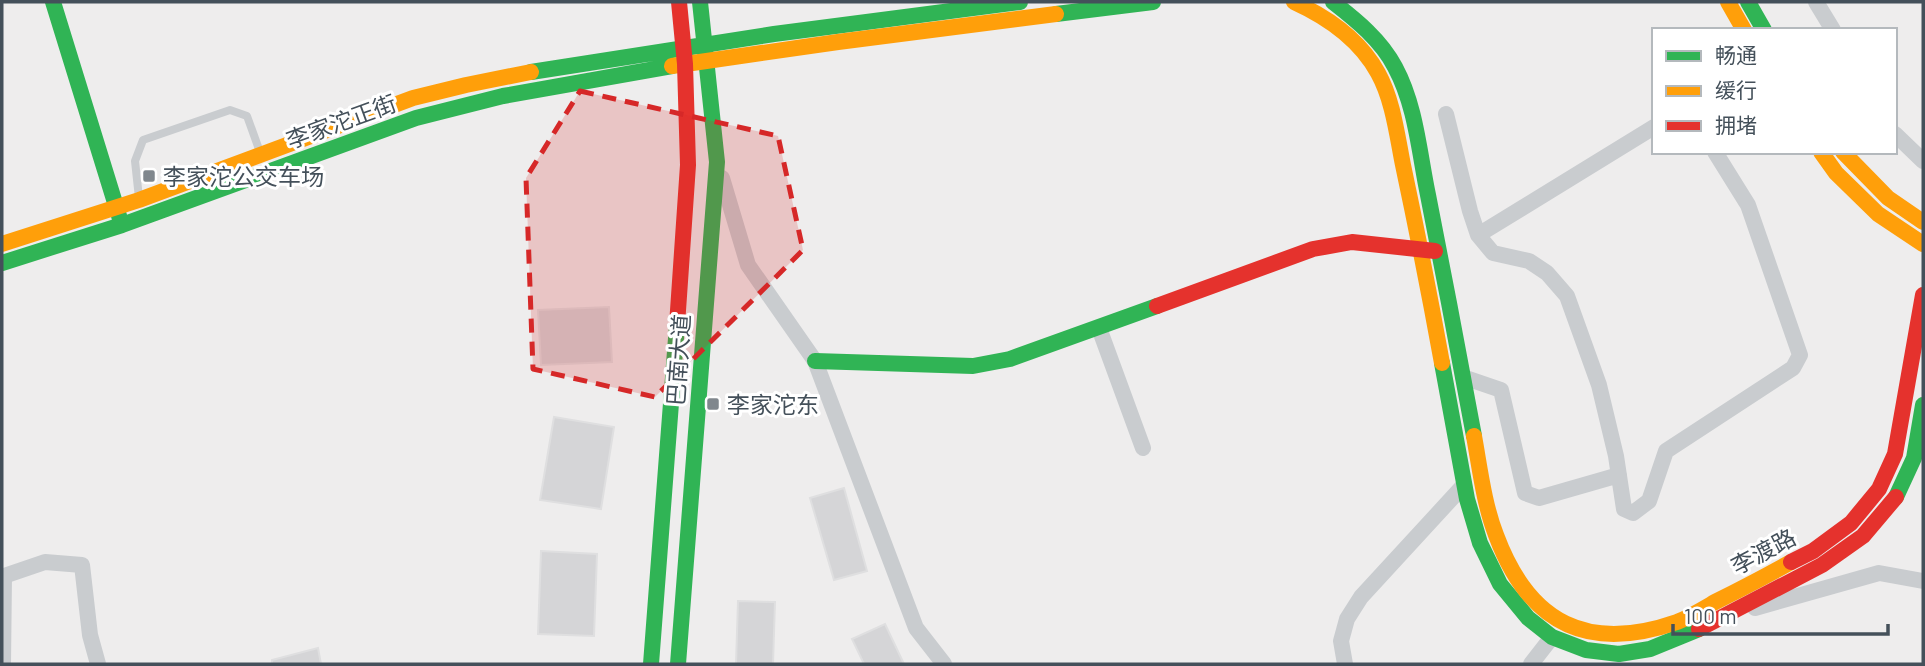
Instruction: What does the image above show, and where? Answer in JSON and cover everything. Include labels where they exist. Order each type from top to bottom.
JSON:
[{"type":"main road","points":[[53,2],[122,225]]},
{"type":"main road","name":"巴南大道","points":[[651,664],[688,165],[685,64],[679,2]]},
{"type":"main road","name":"巴南大道","points":[[678,664],[717,162],[700,2]]},
{"type":"main road","name":"李家沱正街","points":[[2,244],[139,200],[413,98],[493,78],[704,44],[1020,2]]},
{"type":"main road","name":"李家沱正街","points":[[2,263],[122,225],[416,118],[498,96],[705,61],[1153,2]]},
{"type":"main road","name":"李渡路","points":[[1294,2],[1339,29],[1363,50],[1379,74],[1390,104],[1421,248],[1464,485],[1480,543],[1500,584],[1528,618],[1552,638],[1586,649],[1619,654],[1650,649],[1689,634],[1822,565],[1863,536],[1896,498],[1914,458],[1923,405]]},
{"type":"main road","name":"李渡路","points":[[1333,2],[1354,18],[1377,42],[1395,66],[1409,100],[1492,523],[1500,546],[1521,584],[1535,603],[1559,622],[1588,632],[1620,635],[1680,621],[1813,551],[1851,523],[1879,489],[1895,454],[1923,295]]},
{"type":"main road","points":[[1728,2],[1743,28]]},
{"type":"main road","points":[[1748,2],[1764,28]]},
{"type":"main road","points":[[1822,154],[1836,173],[1878,214],[1923,244]]},
{"type":"main road","points":[[1844,154],[1888,198],[1923,222]]},
{"type":"main road","points":[[815,361],[973,366],[1010,359],[1313,249],[1352,242],[1440,251]]},
{"type":"street","points":[[1816,2],[1832,28]]},
{"type":"street","points":[[1446,114],[1478,235],[1493,253],[1529,261],[1547,273],[1567,296],[1599,384],[1616,456],[1624,509],[1633,513],[1649,501],[1665,451],[1793,368],[1800,355],[1748,205],[1716,154]]},
{"type":"street","points":[[1478,235],[1652,128]]},
{"type":"street","points":[[1897,136],[1923,161]]},
{"type":"street","points":[[717,162],[748,264],[815,361],[916,628],[944,664]]},
{"type":"street","points":[[1100,328],[1143,449]]},
{"type":"street","points":[[1462,377],[1502,390],[1525,493],[1539,498],[1619,475]]},
{"type":"street","points":[[1345,664],[1341,641],[1347,619],[1361,597],[1464,485]]},
{"type":"street","points":[[4,664],[4,576],[46,562],[82,565],[90,635],[98,664]]},
{"type":"street","points":[[1719,618],[1879,573],[1923,581]]},
{"type":"street","points":[[1531,664],[1552,638]]},
{"type":"lane","points":[[139,200],[135,161],[143,140],[230,110],[247,116],[268,171]]},
{"type":"highlighted area","points":[[580,91],[778,136],[803,250],[655,397],[533,369],[526,178]]},
{"type":"building","points":[[609,307],[612,362],[541,365],[538,310]]},
{"type":"building","points":[[554,417],[614,427],[601,509],[540,500]]},
{"type":"building","points":[[844,488],[867,571],[834,580],[810,498]]},
{"type":"building","points":[[541,551],[597,554],[594,636],[538,634]]},
{"type":"building","points":[[738,601],[775,602],[773,664],[736,664]]},
{"type":"building","points":[[885,624],[904,664],[864,664],[852,639]]},
{"type":"building","points":[[318,648],[321,664],[272,664],[272,660]]},
{"type":"traffic: fast","points":[[53,2],[120,219]]},
{"type":"traffic: fast","points":[[678,664],[717,162],[700,2]]},
{"type":"traffic: fast","points":[[531,72],[774,34],[1020,2]]},
{"type":"traffic: fast","points":[[1056,14],[1153,2]]},
{"type":"traffic: fast","points":[[1333,2],[1359,23],[1383,48],[1408,97],[1474,436]]},
{"type":"traffic: fast","points":[[1748,2],[1763,28]]},
{"type":"traffic: fast","points":[[2,263],[122,225],[416,118],[503,96],[672,66]]},
{"type":"traffic: fast","points":[[815,361],[973,366],[1010,359],[1157,306]]},
{"type":"traffic: fast","points":[[651,664],[677,325]]},
{"type":"traffic: fast","points":[[1442,363],[1467,499],[1480,543],[1500,584],[1528,618],[1552,637],[1586,650],[1619,654],[1650,649],[1699,629]]},
{"type":"traffic: fast","points":[[1896,497],[1914,458],[1923,405]]},
{"type":"traffic: slow","points":[[1294,2],[1330,22],[1352,40],[1371,61],[1383,83],[1391,106],[1442,363]]},
{"type":"traffic: slow","points":[[1728,2],[1743,28]]},
{"type":"traffic: slow","points":[[672,66],[1056,14]]},
{"type":"traffic: slow","points":[[2,244],[139,200],[413,98],[531,72]]},
{"type":"traffic: slow","points":[[1822,154],[1836,173],[1878,214],[1923,244]]},
{"type":"traffic: slow","points":[[1845,154],[1888,198],[1923,222]]},
{"type":"traffic: slow","points":[[1474,436],[1488,511],[1510,566],[1544,610],[1566,624],[1589,632],[1616,634],[1645,631],[1687,618],[1791,562]]},
{"type":"traffic: jam","points":[[677,325],[688,165],[685,64],[679,2]]},
{"type":"traffic: jam","points":[[1157,306],[1313,249],[1352,242],[1435,251]]},
{"type":"traffic: jam","points":[[1791,562],[1813,551],[1851,523],[1879,489],[1895,454],[1923,295]]},
{"type":"traffic: jam","points":[[1699,629],[1822,565],[1863,536],[1896,497]]},
{"type":"place","name":"李家沱公交车场","points":[[149,176]]},
{"type":"place","name":"李家沱东","points":[[713,404]]}]
